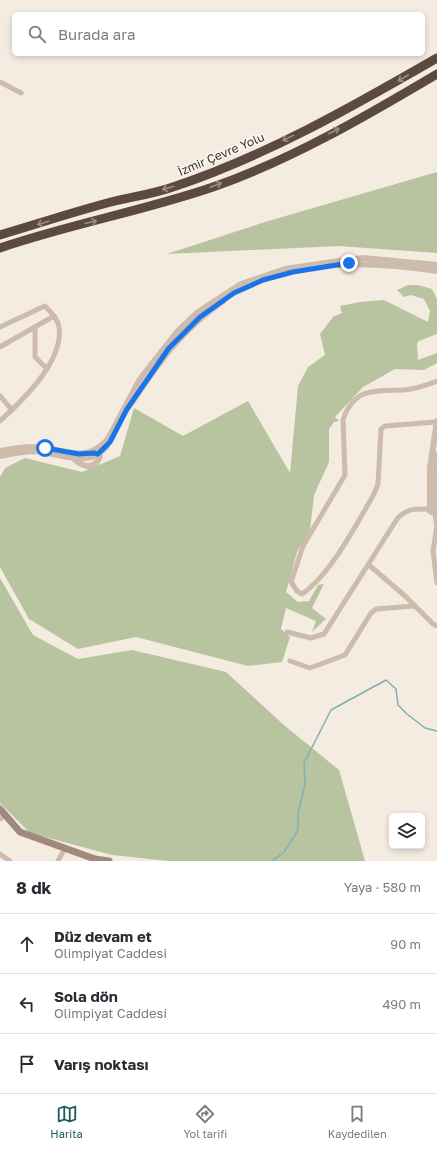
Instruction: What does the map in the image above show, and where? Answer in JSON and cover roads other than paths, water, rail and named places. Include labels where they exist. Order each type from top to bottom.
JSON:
[{"type":"highway","name":"İzmir Çevre Yolu","points":[[0,235],[110,202],[172,188],[218,170],[258,153],[353,107],[437,58]]},
{"type":"highway","name":"İzmir Çevre Yolu","points":[[0,248],[27,238],[168,202],[215,186],[285,157],[385,105],[437,74]]},
{"type":"main road","points":[[2,814],[20,832],[32,838],[65,848],[94,860],[109,861]]},
{"type":"street","points":[[0,82],[21,93]]},
{"type":"street","points":[[88,454],[102,446],[108,439],[140,379],[176,333],[198,312],[241,284],[285,269],[346,260],[369,258],[437,265]]},
{"type":"street","points":[[0,456],[34,451],[73,458],[91,458],[98,454],[110,442],[127,409],[169,348],[200,317],[248,285],[293,272],[349,263],[369,263],[437,271]]},
{"type":"street","points":[[0,327],[45,306],[54,316],[59,325],[59,340],[55,353],[46,369],[12,410],[0,421]]},
{"type":"street","points":[[0,347],[54,316]]},
{"type":"street","points":[[35,327],[35,357],[46,369]]},
{"type":"street","points":[[437,381],[406,390],[390,389],[366,392],[356,398],[343,420],[345,475],[303,546],[291,582],[297,591],[302,594],[319,579],[331,563],[374,494],[378,484],[381,429],[385,426],[436,424],[430,468],[431,508],[437,526],[434,551],[437,583]]},
{"type":"street","points":[[0,396],[12,410]]},
{"type":"street","points":[[0,452],[33,447],[79,454],[98,454]]},
{"type":"street","points":[[431,508],[437,454]]},
{"type":"street","points":[[287,632],[311,638],[324,634],[402,513],[412,508],[431,508]]},
{"type":"street","points":[[369,565],[437,626]]},
{"type":"street","points":[[290,661],[310,668],[340,658],[345,655],[371,612],[376,609],[414,606]]},
{"type":"street","points":[[58,861],[65,848]]},
{"type":"street","points":[[0,854],[10,861]]},
{"type":"waterway","points":[[272,861],[284,852],[298,830],[298,813],[305,785],[304,763],[331,710],[386,680],[396,689],[398,705],[425,728],[437,731]]}]
